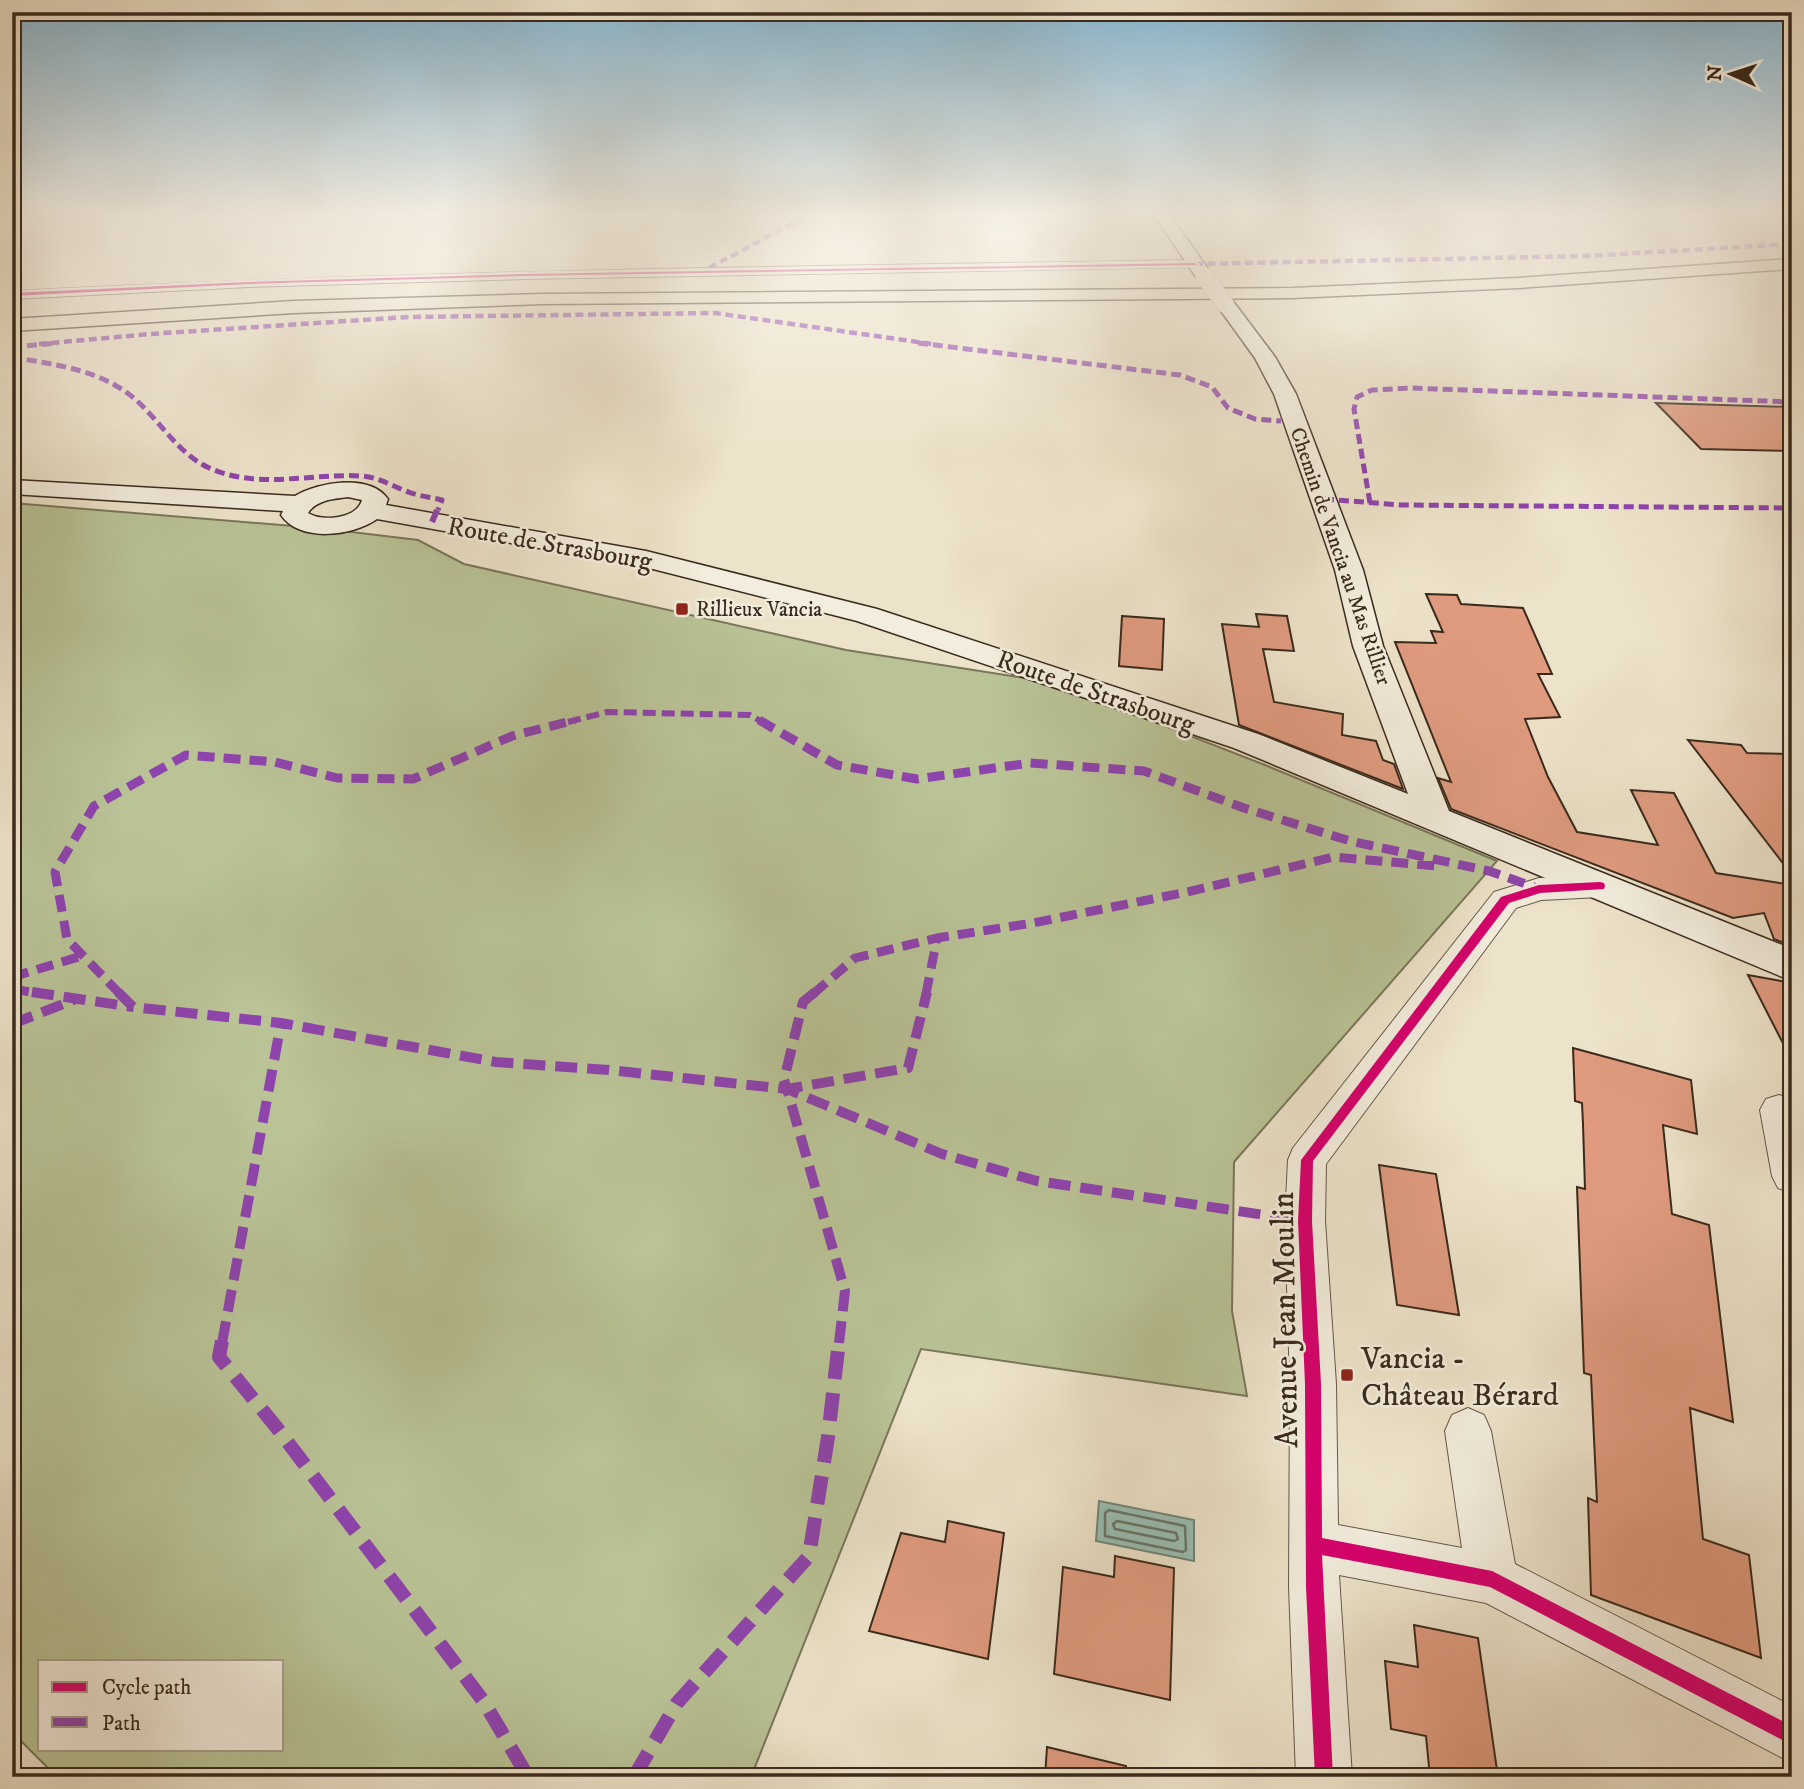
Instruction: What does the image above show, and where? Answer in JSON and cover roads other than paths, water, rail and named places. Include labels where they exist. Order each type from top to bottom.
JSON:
[{"type":"highway","points":[[12,316],[309,298]]},
{"type":"highway","points":[[12,325],[294,307],[607,298]]},
{"type":"main road","name":"Chemin de Vancia au Mas Rillier","points":[[1222,298],[1265,357],[1285,394],[1349,569],[1368,646],[1434,820]]},
{"type":"main road","name":"Route de Strasbourg","points":[[12,487],[301,504],[322,494],[348,490],[370,494],[375,504],[372,510],[646,559],[867,615],[1246,741],[1792,966]]},
{"type":"street","name":"Avenue Jean Moulin","points":[[1324,1777],[1314,1545],[1313,1384],[1305,1221],[1307,1160],[1505,900],[1539,889],[1600,886]]},
{"type":"street","points":[[1779,1110],[1792,1176]]},
{"type":"street","points":[[1468,1431],[1492,1579]]},
{"type":"street","points":[[1314,1545],[1492,1579],[1792,1736]]},
{"type":"water","points":[[1099,1501],[1194,1520],[1194,1561],[1096,1541]]},
{"type":"place","name":"Rillieux Vancia","points":[[682,609]]},
{"type":"place","name":"Vancia - Château Bérard","points":[[1347,1375]]}]
